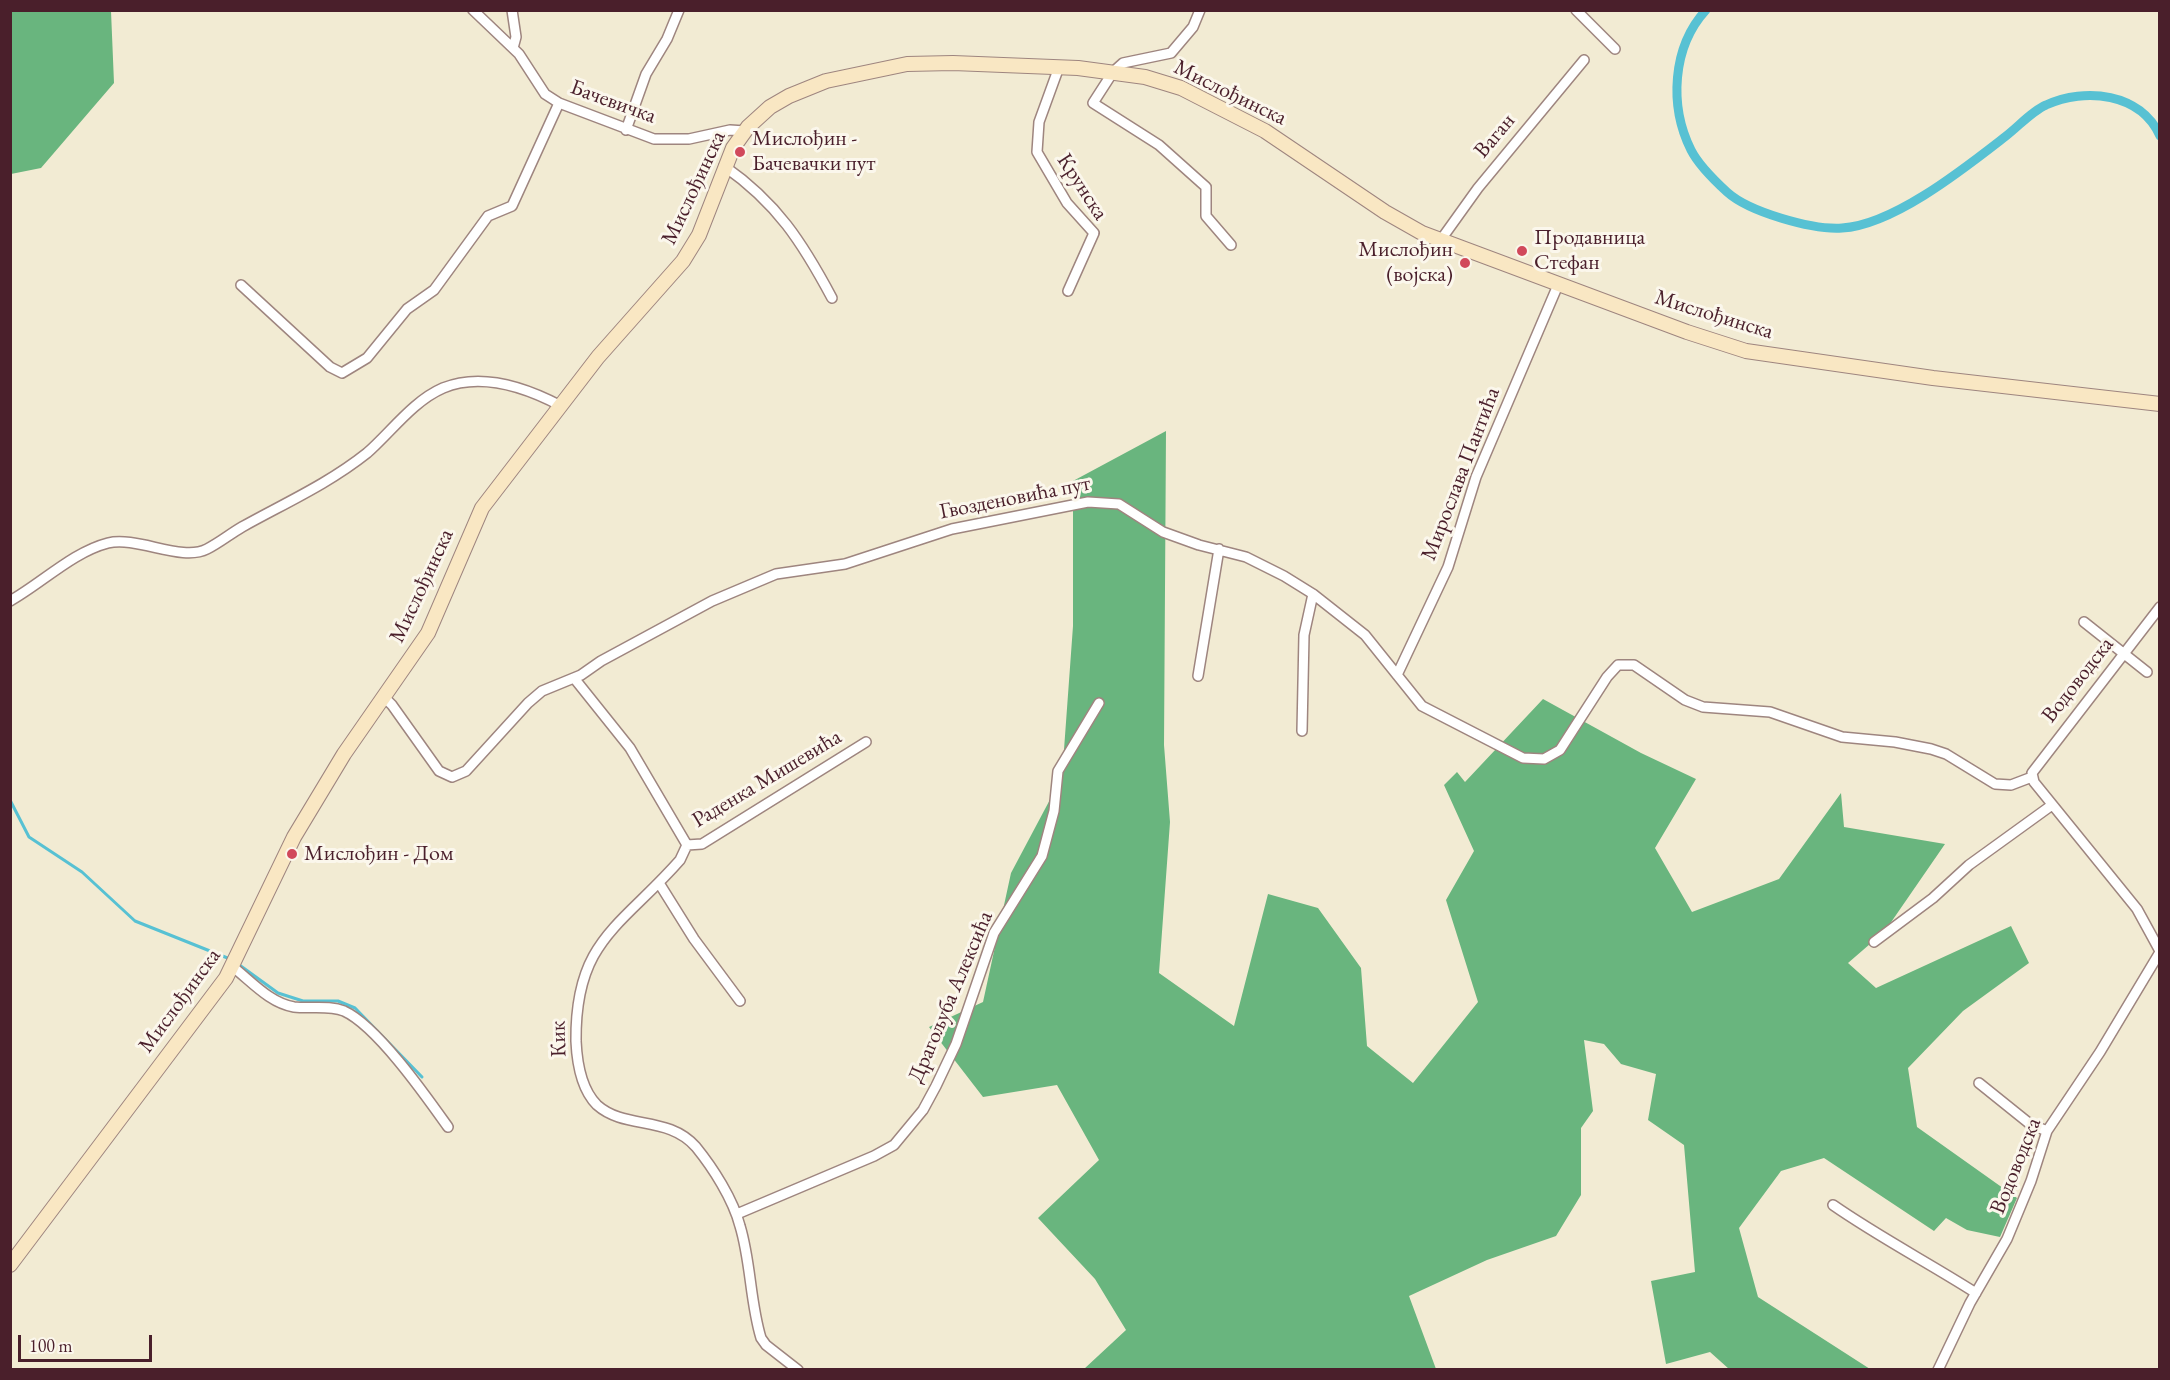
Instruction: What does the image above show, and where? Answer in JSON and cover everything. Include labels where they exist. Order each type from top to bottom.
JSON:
[{"type":"main road","name":"Мислођинска","points":[[10,1265],[233,967],[288,847],[344,754],[385,698],[434,623],[482,508],[598,357],[649,303],[687,255],[701,230],[724,166],[745,131],[758,117],[779,101],[841,76],[921,63],[1113,72],[1173,84],[1241,118],[1297,151],[1403,223],[1440,241],[1746,351],[1933,378],[2160,404]]},
{"type":"street","name":"Бачевичка","points":[[472,10],[513,48],[545,94],[559,104],[654,139],[700,138],[730,130],[745,131]]},
{"type":"street","points":[[512,10],[516,37],[513,48]]},
{"type":"street","points":[[626,130],[646,74],[667,39],[679,10]]},
{"type":"street","points":[[1200,10],[1193,27],[1171,53],[1124,63],[1113,72],[1093,103],[1159,145],[1206,187],[1206,216],[1231,245]]},
{"type":"street","points":[[1576,10],[1615,49]]},
{"type":"street","name":"Ваган","points":[[1440,241],[1478,188],[1584,60]]},
{"type":"street","name":"Крунска","points":[[1059,68],[1039,122],[1037,152],[1067,203],[1094,233],[1068,291]]},
{"type":"street","points":[[241,285],[330,367],[342,373],[354,368],[381,343],[406,309],[434,290],[488,216],[512,206],[559,104]]},
{"type":"street","points":[[724,166],[779,212],[802,243],[832,298]]},
{"type":"street","name":"Мирослава Пантића","points":[[1396,675],[1448,567],[1476,477],[1558,285]]},
{"type":"street","points":[[10,601],[91,549],[110,542],[190,552],[204,551],[241,528],[312,492],[337,475],[367,452],[425,398],[443,388],[479,381],[501,383],[561,406]]},
{"type":"street","name":"Гвозденовића пут","points":[[385,698],[439,771],[452,777],[470,768],[528,703],[542,691],[574,678],[712,601],[758,580],[776,574],[845,564],[931,534],[1088,502],[1119,504],[1163,532],[1199,545],[1246,557],[1313,594],[1365,635],[1414,699],[1430,712],[1523,758],[1535,760],[1554,756],[1606,677],[1613,668],[1622,664],[1634,665],[1685,700],[1703,707],[1770,712],[1842,737],[1895,742],[1931,749],[1946,754],[1995,784],[2011,785],[2032,777]]},
{"type":"street","points":[[1198,676],[1219,549]]},
{"type":"street","points":[[1302,731],[1304,635],[1313,594]]},
{"type":"street","name":"Водоводска","points":[[1938,1370],[1976,1293],[2007,1239],[2031,1181],[2047,1131],[2100,1052],[2159,954],[2137,909],[2052,806],[2032,777],[2033,771],[2160,607]]},
{"type":"street","points":[[2084,622],[2147,672]]},
{"type":"street","points":[[574,678],[626,742],[687,845]]},
{"type":"street","name":"Драгољуба Алексића","points":[[737,1214],[874,1156],[894,1145],[923,1110],[956,1044],[994,933],[1042,856],[1054,811],[1058,771],[1099,703]]},
{"type":"street","name":"Раденка Мишевића","points":[[687,845],[702,844],[866,742]]},
{"type":"street","points":[[1874,942],[1933,898],[1969,865],[2052,806]]},
{"type":"street","name":"Кик","points":[[687,845],[680,860],[659,884],[603,938],[585,972],[579,993],[576,1022],[576,1052],[582,1083],[598,1106],[630,1119],[670,1127],[689,1140],[704,1157],[737,1214],[761,1338],[766,1345],[798,1370]]},
{"type":"street","points":[[659,884],[694,939],[740,1001]]},
{"type":"street","points":[[233,967],[277,1001],[294,1006],[335,1009],[351,1015],[365,1026],[395,1058],[448,1127]]},
{"type":"street","points":[[1978,1083],[2030,1124],[2047,1131]]},
{"type":"street","points":[[1833,1205],[1860,1225],[1917,1256],[1976,1293]]},
{"type":"green space","points":[[11,10],[111,11],[114,83],[41,168],[11,174]]},
{"type":"green space","points":[[1166,431],[1164,745],[1170,822],[1159,973],[1234,1026],[1268,894],[1318,908],[1361,968],[1367,1046],[1413,1083],[1478,1002],[1446,900],[1474,851],[1444,785],[1457,772],[1465,782],[1543,699],[1641,753],[1696,779],[1655,848],[1692,912],[1779,879],[1841,793],[1844,827],[1945,844],[1885,931],[1848,963],[1876,988],[2011,926],[2029,963],[1963,1011],[1908,1068],[1917,1127],[2017,1198],[2000,1237],[1967,1230],[1946,1218],[1934,1231],[1824,1158],[1781,1171],[1739,1228],[1758,1297],[1870,1369],[1729,1369],[1710,1352],[1666,1364],[1651,1281],[1695,1272],[1684,1145],[1648,1120],[1656,1074],[1621,1064],[1604,1044],[1584,1040],[1593,1111],[1581,1128],[1581,1195],[1556,1236],[1487,1260],[1409,1296],[1436,1369],[1084,1369],[1126,1330],[1095,1279],[1038,1218],[1099,1160],[1057,1085],[983,1097],[929,1027],[983,1002],[1011,873],[1062,777],[1073,626],[1073,481]]},
{"type":"waterway","points":[[1706,10],[1686,41],[1678,77],[1679,115],[1691,150],[1712,178],[1737,199],[1765,213],[1798,223],[1842,228],[1884,217],[1950,178],[2036,111],[2061,99],[2094,96],[2126,103],[2140,110],[2160,136]]},
{"type":"waterway","points":[[10,800],[29,837],[82,872],[135,921],[230,959]]},
{"type":"waterway","points":[[238,964],[278,993],[303,1001],[338,1001],[355,1008],[422,1077]]},
{"type":"place","name":"Мислођин - Бачевачки пут","points":[[740,152]]},
{"type":"place","name":"Продавница Стефан","points":[[1522,251]]},
{"type":"place","name":"Мислођин (војска)","points":[[1465,263]]},
{"type":"place","name":"Мислођин - Дом","points":[[292,854]]}]
